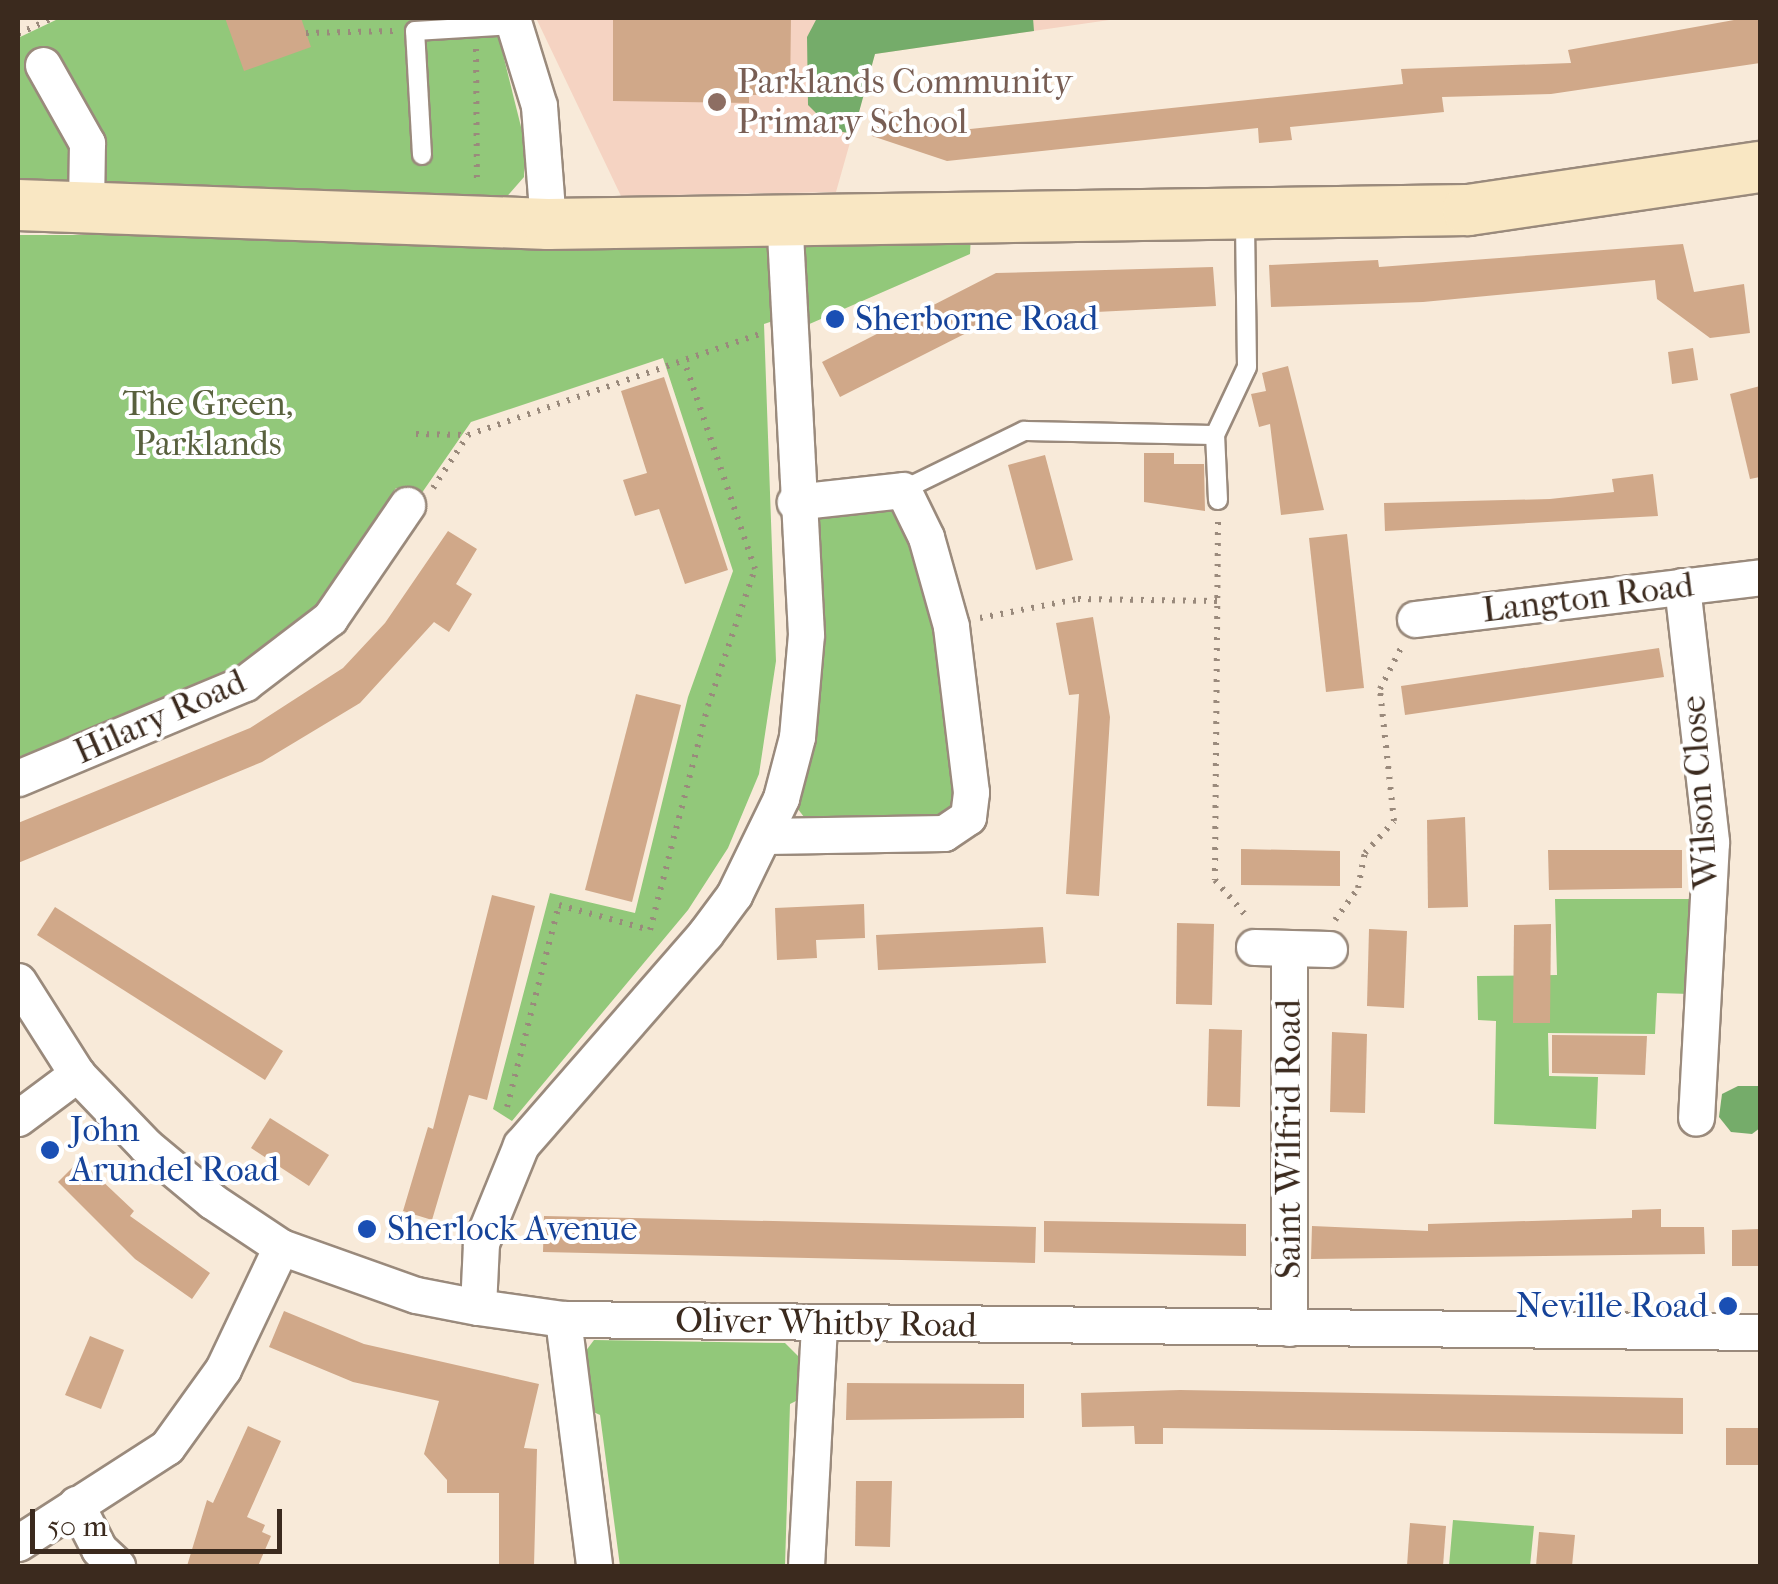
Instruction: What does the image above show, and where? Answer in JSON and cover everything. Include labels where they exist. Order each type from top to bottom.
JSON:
[{"type":"street","points":[[513,21],[539,106],[548,224]]},
{"type":"street","points":[[43,65],[87,144],[86,204]]},
{"type":"street","points":[[18,205],[86,204],[548,224],[1468,210],[1760,168]]},
{"type":"street","points":[[478,1307],[482,1243],[522,1145],[542,1113],[705,934],[766,836],[797,737],[806,634],[795,502],[784,220]]},
{"type":"street","points":[[766,836],[944,833],[968,818],[968,748],[951,626],[926,537],[903,490],[795,502]]},
{"type":"street","name":"Hilary Road","points":[[18,778],[245,684],[330,618],[407,505]]},
{"type":"street","name":"Langton Road","points":[[1415,619],[1760,577]]},
{"type":"street","name":"Wilson Close","points":[[1682,586],[1711,842],[1696,1118]]},
{"type":"street","points":[[1272,948],[1328,949]]},
{"type":"street","name":"Saint Wilfrid Road","points":[[1272,948],[1289,1328]]},
{"type":"street","name":"Oliver Whitby Road","points":[[18,981],[77,1074],[146,1146],[281,1247],[387,1286],[478,1307],[563,1319],[1760,1332]]},
{"type":"street","points":[[18,1118],[77,1074]]},
{"type":"street","points":[[18,1542],[167,1446],[222,1368],[281,1247]]},
{"type":"street","points":[[563,1319],[594,1566]]},
{"type":"street","points":[[806,1566],[819,1323]]},
{"type":"street","points":[[76,1504],[99,1549],[117,1566]]},
{"type":"lane","points":[[422,155],[414,31],[513,21]]},
{"type":"lane","points":[[1218,500],[1215,434],[1247,367],[1246,212]]},
{"type":"lane","points":[[903,490],[1024,431],[1215,434]]},
{"type":"path","points":[[18,34],[52,18]]},
{"type":"path","points":[[475,27],[477,193]]},
{"type":"path","points":[[306,33],[414,31]]},
{"type":"path","points":[[416,434],[468,436],[790,324]]},
{"type":"path","points":[[522,1145],[501,1128],[560,905],[650,930],[708,706],[755,568],[684,361]]},
{"type":"path","points":[[407,505],[424,500],[468,436]]},
{"type":"path","points":[[1218,500],[1215,880],[1272,948]]},
{"type":"path","points":[[951,626],[1078,598],[1217,601]]},
{"type":"path","points":[[1328,949],[1329,928],[1358,888],[1365,853],[1394,822],[1380,689],[1415,619]]},
{"type":"shaded area","name":"Parklands Community Primary School","points":[[536,18],[1123,18],[875,54],[836,192],[621,196]]},
{"type":"green space","points":[[60,18],[494,18],[525,143],[524,177],[503,201],[18,186],[18,38]]},
{"type":"green space","points":[[817,18],[1033,18],[1034,31],[875,54],[853,134],[833,130],[808,105],[807,37]]},
{"type":"green space","name":"The Green, Parklands","points":[[18,235],[971,235],[970,254],[798,329],[797,313],[764,324],[776,661],[759,774],[728,848],[688,910],[512,1121],[493,1109],[550,893],[635,913],[688,697],[733,571],[663,358],[471,422],[419,497],[396,488],[315,608],[236,670],[128,719],[18,757]]},
{"type":"green space","points":[[832,505],[895,510],[911,529],[945,651],[963,794],[948,820],[811,826],[794,804],[815,520]]},
{"type":"green space","points":[[1555,899],[1693,899],[1690,994],[1657,993],[1655,1034],[1548,1033],[1549,1076],[1598,1077],[1596,1129],[1494,1124],[1496,1021],[1478,1020],[1477,976],[1557,975]]},
{"type":"green space","points":[[1738,1086],[1760,1086],[1760,1128],[1752,1134],[1731,1132],[1719,1117],[1722,1094]]},
{"type":"green space","points":[[594,1340],[785,1343],[801,1359],[800,1399],[790,1404],[785,1566],[620,1566],[600,1415],[587,1409],[582,1356]]},
{"type":"green space","points":[[1453,1520],[1534,1526],[1530,1566],[1449,1566]]},
{"type":"building","points":[[225,18],[301,18],[311,47],[244,71]]},
{"type":"building","points":[[613,18],[791,18],[790,95],[749,95],[749,103],[613,101]]},
{"type":"building","points":[[1760,18],[1760,63],[1551,94],[1442,97],[1444,112],[1290,127],[1292,140],[1259,143],[1258,128],[947,161],[869,135],[877,107],[951,131],[1403,84],[1401,69],[1571,63],[1568,50]]},
{"type":"building","points":[[1683,244],[1694,292],[1744,284],[1750,333],[1710,338],[1657,299],[1655,280],[1423,302],[1271,307],[1269,265],[1378,260],[1379,267]]},
{"type":"building","points":[[1213,267],[1216,306],[998,317],[840,397],[822,362],[996,273]]},
{"type":"building","points":[[1693,348],[1698,380],[1672,384],[1668,352]]},
{"type":"building","points":[[1288,366],[1324,510],[1281,515],[1270,424],[1259,427],[1251,394],[1266,391],[1262,373]]},
{"type":"building","points":[[664,377],[728,570],[685,584],[659,509],[635,516],[623,480],[647,473],[621,391]]},
{"type":"building","points":[[1760,386],[1760,477],[1750,479],[1730,394]]},
{"type":"building","points":[[1144,453],[1174,453],[1174,464],[1204,464],[1205,511],[1144,502]]},
{"type":"building","points":[[1045,455],[1073,560],[1036,570],[1008,465]]},
{"type":"building","points":[[1653,474],[1658,516],[1385,531],[1384,503],[1550,499],[1614,492],[1612,479]]},
{"type":"building","points":[[448,531],[477,549],[456,584],[472,594],[449,632],[434,622],[360,703],[262,762],[18,863],[18,823],[250,728],[343,668],[385,623]]},
{"type":"building","points":[[1347,534],[1364,688],[1326,692],[1309,538]]},
{"type":"building","points":[[1093,617],[1110,717],[1099,896],[1066,894],[1079,694],[1069,695],[1056,623]]},
{"type":"building","points":[[1659,648],[1664,677],[1405,715],[1401,686]]},
{"type":"building","points":[[636,694],[681,705],[632,902],[585,890]]},
{"type":"building","points":[[1465,817],[1468,907],[1428,908],[1427,820]]},
{"type":"building","points":[[1241,849],[1340,851],[1340,886],[1241,885]]},
{"type":"building","points":[[1548,850],[1682,850],[1682,888],[1549,890]]},
{"type":"building","points":[[492,895],[535,906],[487,1100],[469,1095],[432,1220],[403,1211],[428,1127],[433,1129]]},
{"type":"building","points":[[864,904],[865,938],[816,940],[817,958],[777,960],[775,908]]},
{"type":"building","points":[[55,907],[283,1051],[265,1080],[37,935]]},
{"type":"building","points":[[1177,923],[1214,924],[1212,1005],[1176,1004]]},
{"type":"building","points":[[1551,924],[1550,1023],[1513,1023],[1514,925]]},
{"type":"building","points":[[1043,927],[1046,963],[878,970],[876,935]]},
{"type":"building","points":[[1369,929],[1407,931],[1404,1008],[1367,1006]]},
{"type":"building","points":[[1209,1029],[1242,1030],[1240,1107],[1207,1106]]},
{"type":"building","points":[[1332,1032],[1367,1034],[1365,1113],[1330,1112]]},
{"type":"building","points":[[1552,1035],[1647,1036],[1645,1075],[1552,1073]]},
{"type":"building","points":[[270,1118],[329,1155],[309,1186],[251,1148]]},
{"type":"building","points":[[80,1160],[134,1211],[130,1216],[210,1273],[192,1299],[135,1259],[58,1182]]},
{"type":"building","points":[[1661,1209],[1661,1227],[1704,1227],[1705,1254],[1311,1259],[1312,1226],[1428,1231],[1428,1224],[1632,1218],[1632,1210]]},
{"type":"building","points":[[544,1216],[1036,1227],[1035,1263],[543,1252]]},
{"type":"building","points":[[1044,1221],[1246,1224],[1246,1256],[1044,1252]]},
{"type":"building","points":[[1760,1229],[1760,1266],[1732,1266],[1732,1230]]},
{"type":"building","points":[[284,1311],[364,1344],[539,1384],[524,1448],[537,1449],[534,1566],[499,1566],[499,1493],[447,1493],[447,1480],[424,1454],[439,1401],[353,1382],[269,1347]]},
{"type":"building","points":[[90,1336],[124,1350],[101,1409],[65,1395]]},
{"type":"building","points":[[847,1383],[1024,1384],[1024,1418],[846,1420]]},
{"type":"building","points":[[1180,1390],[1683,1398],[1683,1434],[1163,1428],[1163,1444],[1135,1444],[1134,1426],[1082,1427],[1081,1393]]},
{"type":"building","points":[[248,1426],[281,1441],[247,1517],[265,1525],[262,1532],[271,1536],[258,1566],[187,1566],[207,1500],[213,1503]]},
{"type":"building","points":[[1726,1428],[1760,1428],[1760,1465],[1726,1465]]},
{"type":"building","points":[[856,1481],[892,1481],[890,1547],[855,1546]]},
{"type":"building","points":[[1410,1523],[1446,1526],[1443,1566],[1407,1566]]},
{"type":"building","points":[[1539,1532],[1575,1535],[1572,1566],[1536,1566]]},
{"type":"place","name":"Parklands Community Primary School","points":[[717,102]]},
{"type":"place","name":"Sherborne Road","points":[[835,319]]},
{"type":"place","name":"John Arundel Road","points":[[50,1150]]},
{"type":"place","name":"Sherlock Avenue","points":[[367,1229]]},
{"type":"place","name":"Neville Road","points":[[1728,1306]]}]
